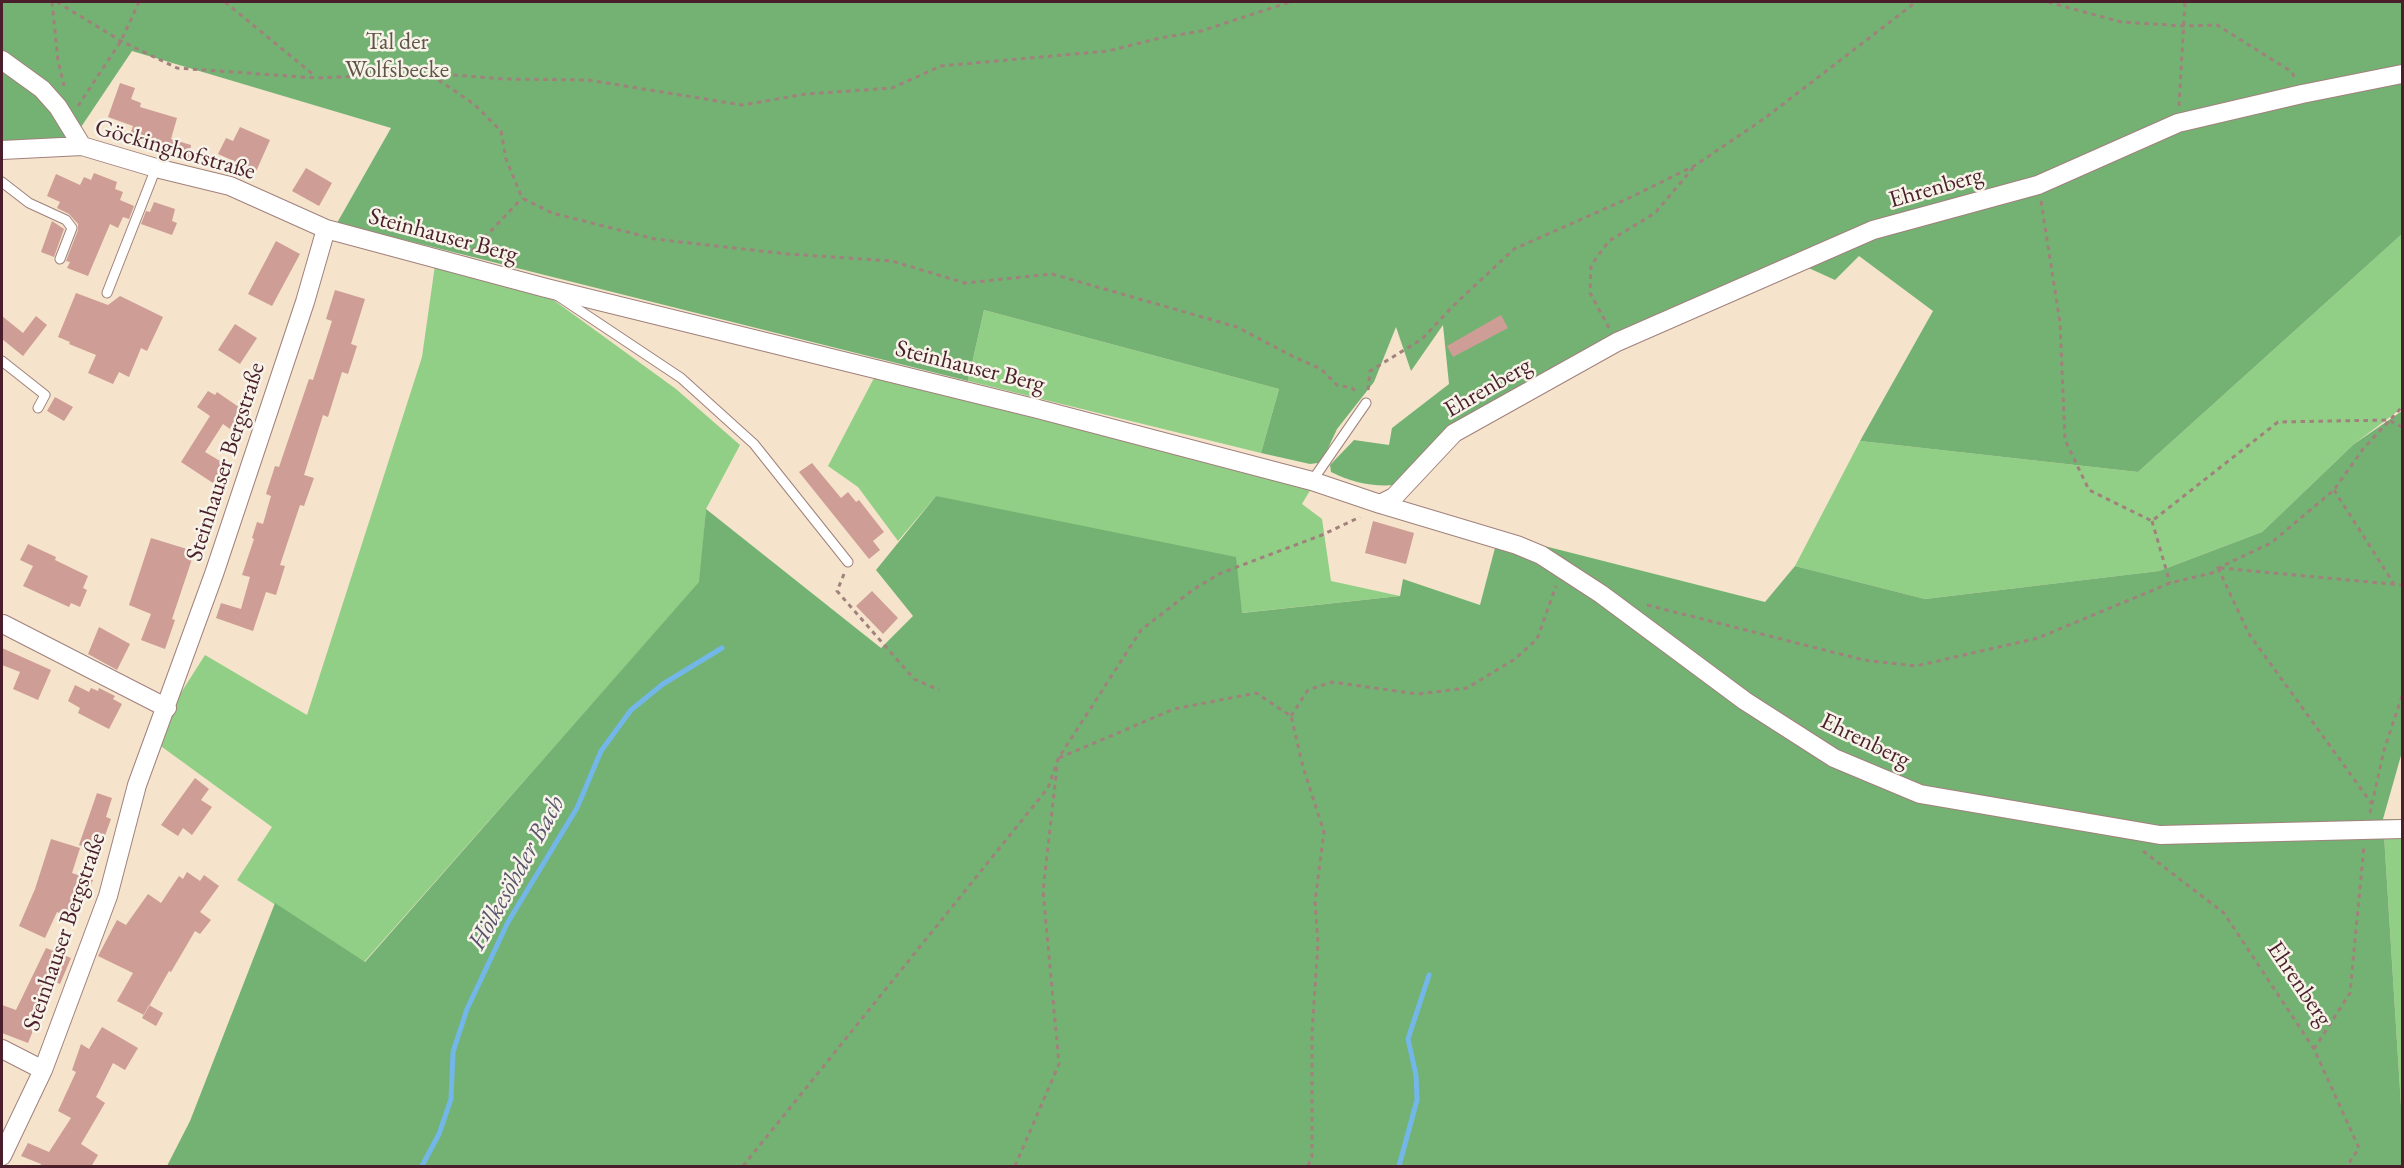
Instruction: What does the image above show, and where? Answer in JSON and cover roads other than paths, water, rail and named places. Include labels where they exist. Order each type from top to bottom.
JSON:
[{"type":"street","points":[[2,60],[42,89],[58,107],[82,146]]},
{"type":"street","name":"Ehrenberg","points":[[1380,504],[1394,497],[1454,433],[1617,342],[1874,230],[2038,185],[2178,123],[2302,94],[2403,74]]},
{"type":"street","name":"Göckinghofstraße","points":[[2,150],[82,146],[156,168],[230,186],[327,229]]},
{"type":"street","name":"Steinhauser Berg","points":[[327,229],[546,288],[1015,403],[1312,482],[1380,504]]},
{"type":"street","name":"Steinhauser Bergstraße","points":[[2,1156],[43,1070],[108,896],[137,785],[167,708],[327,229]]},
{"type":"street","name":"Ehrenberg","points":[[1380,504],[1517,544],[1541,555],[1601,594],[1745,701],[1834,758],[1920,794],[2160,835],[2403,829]]},
{"type":"street","points":[[3,624],[167,708]]},
{"type":"street","name":"Steinhauser Bergstraße","points":[[2,1049],[43,1070]]},
{"type":"lane","points":[[107,293],[156,168]]},
{"type":"lane","points":[[2,182],[29,203],[66,220],[72,228],[60,259]]},
{"type":"lane","name":"Steinhauser Berg","points":[[546,288],[681,378],[754,444],[848,562]]},
{"type":"lane","points":[[2,361],[45,395],[38,408]]},
{"type":"lane","points":[[1312,482],[1366,403]]},
{"type":"waterway","name":"Hölkesöhder Bach","points":[[422,1166],[439,1134],[451,1099],[453,1052],[467,1009],[508,922],[577,808],[601,751],[631,710],[663,684],[722,648]]},
{"type":"waterway","points":[[1399,1166],[1417,1100],[1416,1075],[1408,1039],[1429,975]]},
{"type":"park label","name":"Tal der Wolfsbecke","points":[[397,56]]}]
